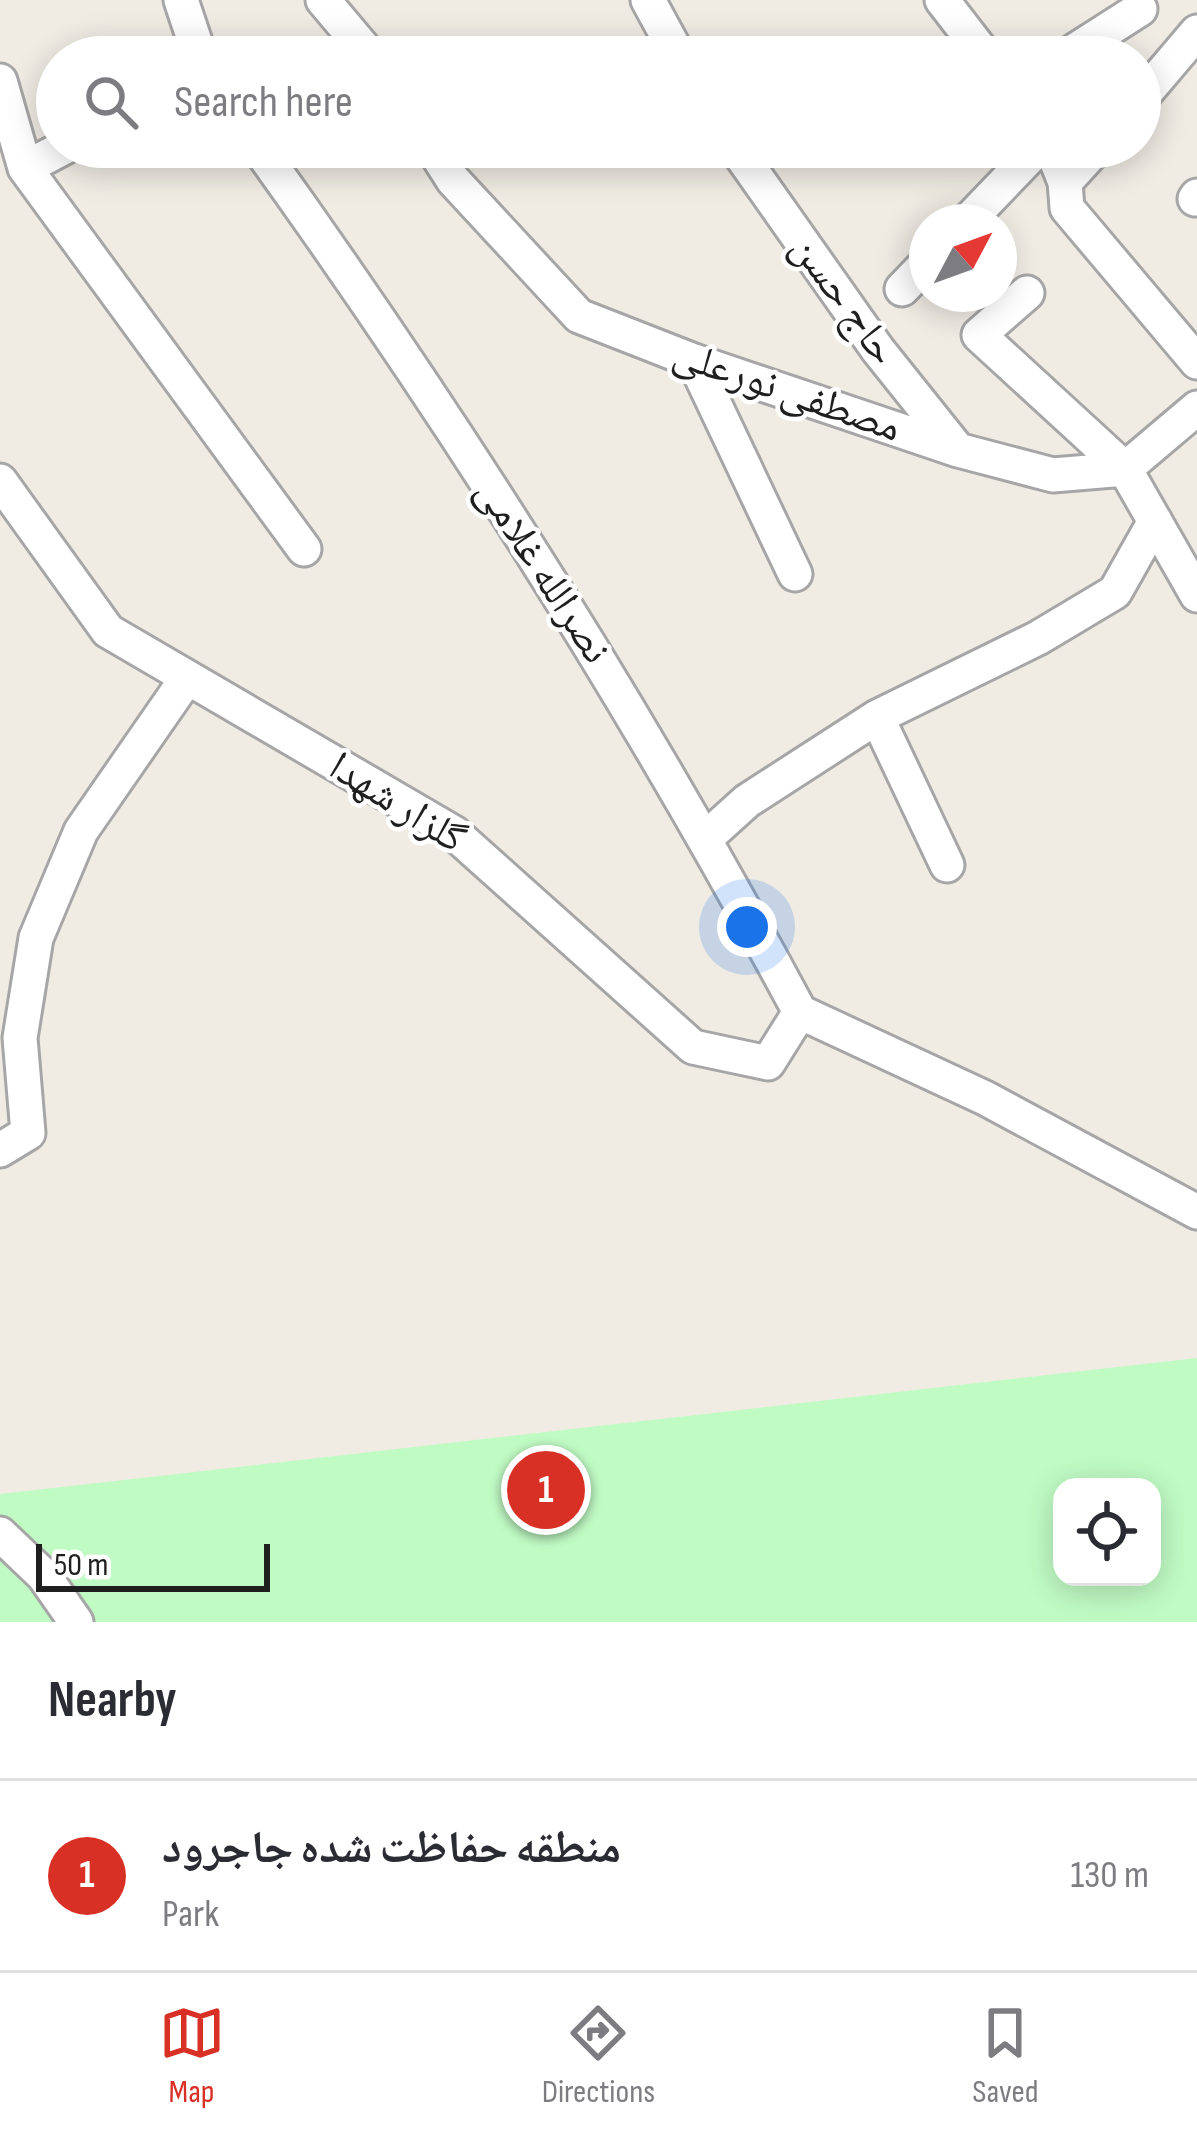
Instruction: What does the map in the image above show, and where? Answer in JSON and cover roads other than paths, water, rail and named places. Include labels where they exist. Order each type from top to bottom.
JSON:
[{"type":"street","points":[[181,0],[193,36]]},
{"type":"street","points":[[323,0],[353,36]]},
{"type":"street","points":[[648,0],[668,36]]},
{"type":"street","points":[[942,0],[970,36]]},
{"type":"street","points":[[1098,36],[1140,9]]},
{"type":"street","points":[[1161,74],[1197,32]]},
{"type":"street","points":[[0,81],[25,168],[304,549]]},
{"type":"street","points":[[25,168],[36,162]]},
{"type":"street","name":"نصرالله غلامی","points":[[273,168],[349,273],[613,680],[800,1012]]},
{"type":"street","name":"مصطفی نورعلی","points":[[445,168],[579,316],[694,361],[958,450],[1053,475],[1125,469]]},
{"type":"street","name":"حاج حسن","points":[[751,168],[878,350],[958,450]]},
{"type":"street","points":[[984,204],[1019,168]]},
{"type":"street","points":[[1060,168],[1067,208],[1197,362]]},
{"type":"street","points":[[1066,182],[1078,168]]},
{"type":"street","points":[[902,289],[909,282]]},
{"type":"street","points":[[1027,293],[980,334],[1125,469],[1197,595]]},
{"type":"street","points":[[694,361],[795,574]]},
{"type":"street","points":[[1125,469],[1197,408]]},
{"type":"street","name":"گلزار شهدا","points":[[0,481],[108,631],[454,833],[693,1047],[768,1063],[800,1012]]},
{"type":"street","points":[[706,838],[747,801],[877,717],[1038,638],[1115,592],[1155,521]]},
{"type":"street","points":[[0,1150],[28,1133],[20,1038],[37,938],[81,831],[187,678]]},
{"type":"street","points":[[877,717],[946,865]]},
{"type":"street","points":[[800,1012],[985,1098],[1197,1212]]},
{"type":"street","points":[[0,1534],[44,1576],[76,1622]]},
{"type":"place","name":"منطقه حفاظت شده جاجرود","points":[[546,1490]]}]
